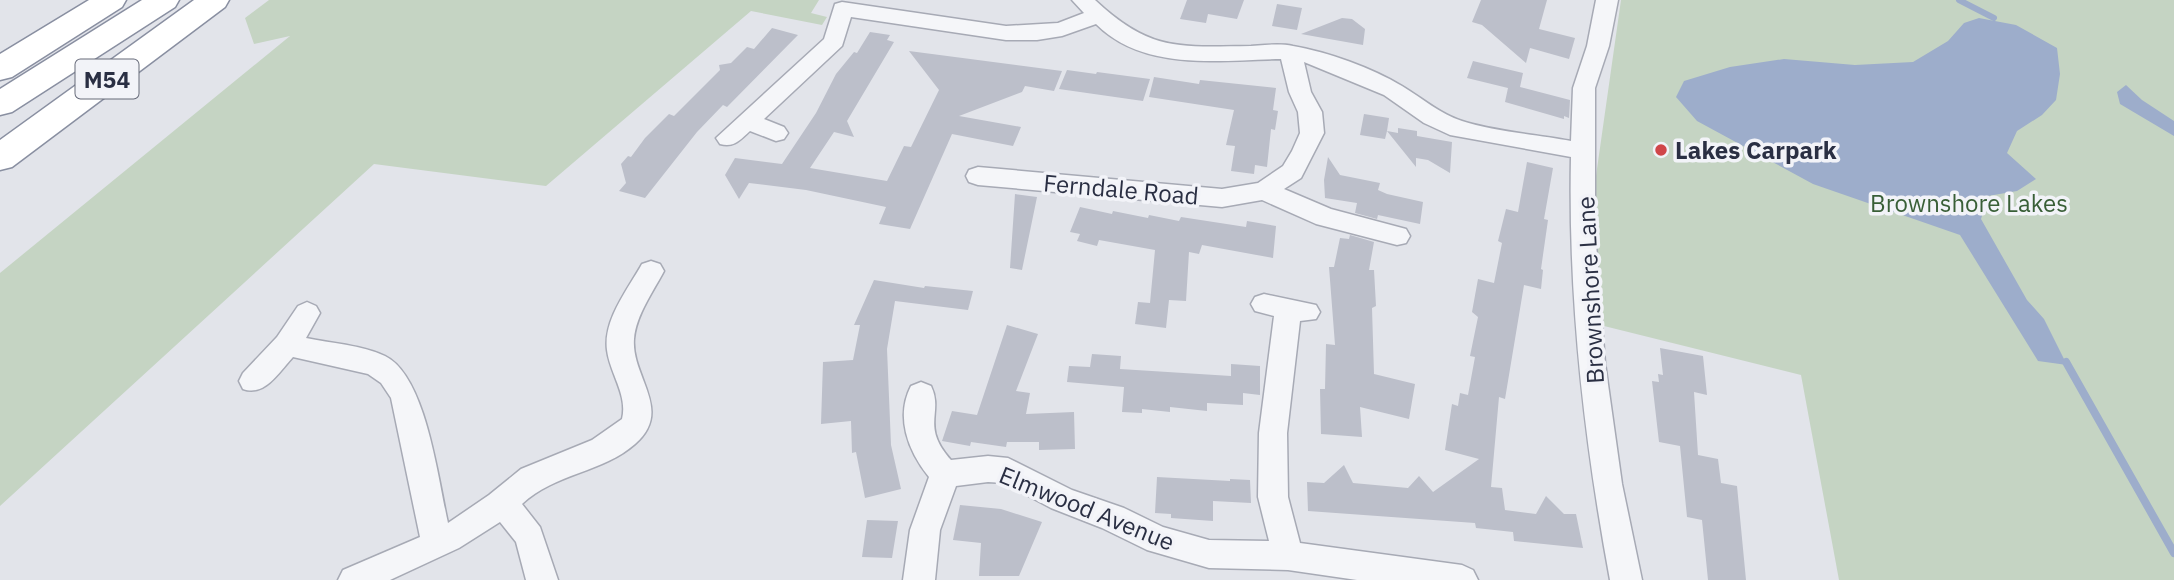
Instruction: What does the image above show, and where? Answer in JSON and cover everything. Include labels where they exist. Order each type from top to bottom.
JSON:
[{"type":"highway","points":[[0,43],[71,0]]},
{"type":"highway","points":[[0,55],[57,22],[109,0]]},
{"type":"highway","points":[[0,69],[109,0]]},
{"type":"highway","points":[[0,104],[164,0]]},
{"type":"highway","points":[[0,157],[38,119],[201,0]]},
{"type":"highway","name":"M54","points":[[0,157],[214,0]]},
{"type":"street","name":"Brownshore Lane","points":[[1607,0],[1598,46],[1584,88],[1582,230],[1591,363],[1607,484],[1626,580]]},
{"type":"street","points":[[817,6],[1006,33],[1037,33],[1062,29],[1090,8],[1130,39],[1154,48],[1184,54],[1290,52],[1321,59],[1354,71],[1392,90],[1432,117],[1458,129],[1583,151]]},
{"type":"street","points":[[728,138],[834,41],[842,9]]},
{"type":"street","name":"Ferndale Road","points":[[971,175],[1222,198],[1264,191],[1292,172],[1312,133],[1310,112],[1300,92],[1290,52]]},
{"type":"street","points":[[748,121],[776,133]]},
{"type":"street","points":[[1264,191],[1325,217],[1397,236]]},
{"type":"street","points":[[354,580],[469,527],[533,477],[597,450],[633,428],[638,413],[621,356],[620,342],[623,325],[651,271]]},
{"type":"street","points":[[1287,309],[1273,433],[1273,496],[1288,556]]},
{"type":"street","points":[[253,381],[287,345],[307,313]]},
{"type":"street","points":[[287,345],[375,364],[391,375],[404,395],[438,543]]},
{"type":"street","points":[[919,580],[925,530],[945,474],[924,451],[919,435],[917,419],[921,394]]},
{"type":"street","name":"Elmwood Avenue","points":[[945,474],[988,469],[1008,471],[1062,499],[1113,518],[1158,540],[1209,554],[1288,556],[1462,580]]},
{"type":"street","points":[[500,505],[521,522],[530,537],[542,580]]},
{"type":"green space","points":[[269,0],[819,0],[811,13],[827,17],[822,25],[751,11],[546,186],[374,164],[0,506],[0,273],[290,36],[254,44],[245,18]]},
{"type":"green space","name":"Brownshore Lakes","points":[[1621,0],[2174,0],[2174,580],[1839,580],[1801,375],[1600,325],[1601,299],[1591,211]]},
{"type":"water","points":[[1979,18],[2016,25],[2057,48],[2060,74],[2056,100],[2042,115],[2017,131],[2007,153],[2036,179],[2017,191],[1988,196],[1981,219],[2027,300],[2044,319],[2067,365],[2038,361],[1960,235],[1813,184],[1697,121],[1676,97],[1684,81],[1730,67],[1784,59],[1855,65],[1913,62],[1948,41],[1964,23]]},
{"type":"water","points":[[2126,85],[2142,100],[2174,121],[2174,136],[2120,104],[2117,92]]},
{"type":"building","points":[[1187,0],[1244,0],[1237,19],[1208,14],[1206,23],[1180,19]]},
{"type":"building","points":[[1481,0],[1547,0],[1539,29],[1575,38],[1569,59],[1530,48],[1526,63],[1482,25],[1472,22]]},
{"type":"building","points":[[1277,4],[1302,8],[1297,30],[1272,26]]},
{"type":"building","points":[[1342,18],[1352,19],[1365,29],[1363,45],[1301,34]]},
{"type":"building","points":[[772,28],[798,35],[727,107],[723,105],[697,132],[645,198],[619,191],[626,183],[621,164],[628,156],[631,157],[669,114],[674,116],[720,70],[719,65],[731,63],[747,47],[754,49]]},
{"type":"building","points":[[870,32],[890,35],[887,40],[894,42],[847,121],[854,137],[834,132],[810,168],[887,181],[904,146],[911,147],[939,90],[909,51],[1062,71],[1054,91],[1025,86],[1022,92],[959,116],[1021,127],[1013,146],[952,134],[910,229],[879,224],[886,207],[806,190],[749,183],[739,199],[725,175],[735,158],[782,164],[816,113],[836,74],[854,52],[857,53]]},
{"type":"building","points":[[1473,61],[1523,73],[1520,87],[1570,100],[1569,118],[1564,116],[1564,119],[1505,102],[1508,88],[1467,78]]},
{"type":"building","points":[[1067,70],[1150,79],[1143,101],[1059,89]]},
{"type":"building","points":[[1154,77],[1199,84],[1200,80],[1276,88],[1273,110],[1278,111],[1275,130],[1271,129],[1267,167],[1255,165],[1254,174],[1231,171],[1235,146],[1226,145],[1234,110],[1149,97]]},
{"type":"building","points":[[1364,114],[1389,118],[1385,139],[1360,135]]},
{"type":"building","points":[[1398,128],[1417,131],[1417,136],[1452,142],[1450,173],[1428,160],[1416,158],[1416,167],[1387,131],[1398,133]]},
{"type":"building","points":[[1328,157],[1340,175],[1380,183],[1378,190],[1387,194],[1423,202],[1420,224],[1378,215],[1377,219],[1355,213],[1357,203],[1325,198],[1324,180]]},
{"type":"building","points":[[1527,162],[1553,168],[1544,219],[1548,220],[1541,289],[1524,285],[1505,399],[1499,397],[1491,487],[1502,488],[1505,510],[1536,514],[1546,496],[1564,514],[1576,514],[1583,548],[1514,541],[1513,532],[1476,528],[1475,523],[1308,511],[1307,482],[1324,483],[1344,465],[1353,483],[1408,488],[1419,476],[1433,492],[1479,459],[1445,450],[1452,404],[1458,406],[1460,393],[1468,395],[1475,357],[1470,356],[1478,317],[1472,312],[1478,279],[1494,283],[1502,243],[1498,241],[1506,209],[1518,212]]},
{"type":"building","points":[[1015,194],[1037,197],[1022,270],[1010,268]]},
{"type":"building","points":[[1080,207],[1148,218],[1149,215],[1179,221],[1181,217],[1246,227],[1247,221],[1276,226],[1273,258],[1202,245],[1199,254],[1189,252],[1186,301],[1169,300],[1166,328],[1135,324],[1138,302],[1150,303],[1155,250],[1099,240],[1097,246],[1077,241],[1080,234],[1070,232]]},
{"type":"building","points":[[1350,235],[1374,242],[1369,270],[1374,270],[1376,306],[1372,308],[1374,374],[1415,384],[1409,419],[1360,407],[1362,437],[1321,434],[1320,389],[1325,389],[1326,344],[1335,345],[1329,267],[1334,267],[1340,238],[1349,239]]},
{"type":"building","points":[[874,280],[924,288],[973,291],[968,310],[895,301],[887,349],[891,445],[901,489],[865,498],[856,452],[852,453],[851,421],[821,424],[823,362],[853,360],[860,325],[854,325]]},
{"type":"building","points":[[1007,325],[1038,334],[1016,391],[1030,393],[1026,414],[1074,412],[1075,449],[1039,450],[1039,442],[1007,442],[1006,447],[971,442],[970,446],[942,441],[952,411],[977,415]]},
{"type":"building","points":[[1660,348],[1703,356],[1707,395],[1694,392],[1698,455],[1718,459],[1721,483],[1737,486],[1746,580],[1708,580],[1702,520],[1687,517],[1680,446],[1659,442],[1652,381],[1659,382],[1658,374],[1663,375]]},
{"type":"building","points":[[1092,354],[1121,356],[1120,369],[1231,376],[1231,364],[1260,366],[1260,395],[1243,393],[1243,405],[1207,403],[1207,411],[1170,407],[1170,412],[1142,409],[1142,413],[1122,412],[1124,387],[1067,382],[1069,366],[1090,367]]},
{"type":"building","points":[[1157,477],[1250,480],[1251,503],[1213,501],[1213,521],[1171,518],[1171,514],[1155,513]]},
{"type":"building","points":[[960,505],[1001,509],[1042,522],[1019,576],[979,576],[981,543],[953,540]]},
{"type":"building","points":[[867,520],[898,521],[892,558],[862,557]]},
{"type":"waterway","points":[[1959,0],[1994,18]]},
{"type":"waterway","points":[[2066,362],[2174,553]]},
{"type":"place","name":"Lakes Carpark","points":[[1661,150]]}]
